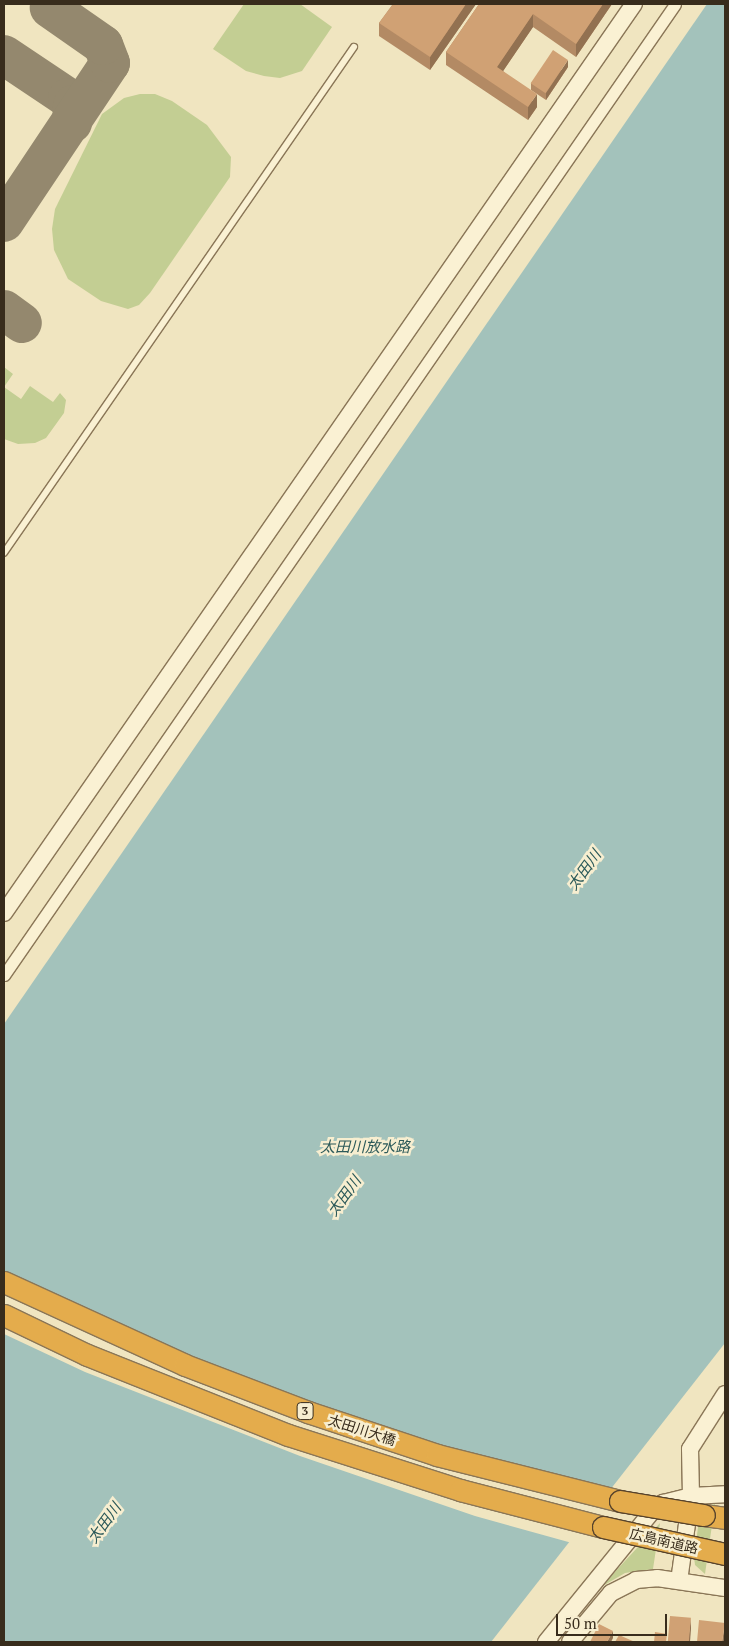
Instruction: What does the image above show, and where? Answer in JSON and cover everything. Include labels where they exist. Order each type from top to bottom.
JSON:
[{"type":"highway","name":"太田川大橋","points":[[4,1282],[185,1366],[308,1412],[437,1455],[620,1501],[725,1518]]},
{"type":"highway","name":"太田川大橋","points":[[7,1317],[167,1388],[288,1435],[443,1485],[604,1527]]},
{"type":"highway","name":"広島南道路","points":[[604,1527],[725,1554]]},
{"type":"street","points":[[4,913],[634,4]]},
{"type":"street","points":[[4,976],[675,4]]},
{"type":"street","points":[[679,1581],[691,1496],[690,1449],[725,1394]]},
{"type":"street","points":[[546,1642],[654,1509],[663,1503],[691,1496],[725,1494]]},
{"type":"street","points":[[570,1642],[593,1613],[621,1586],[636,1580],[679,1581],[725,1588]]},
{"type":"lane","points":[[4,553],[354,47]]},
{"type":"green space","points":[[244,4],[300,4],[332,27],[302,71],[280,78],[264,76],[246,71],[213,49]]},
{"type":"green space","points":[[140,94],[155,94],[172,101],[207,125],[231,157],[230,177],[150,293],[139,305],[128,309],[101,301],[68,279],[54,250],[52,229],[55,209],[102,114],[124,98]]},
{"type":"green space","points":[[4,367],[13,374],[4,387]]},
{"type":"green space","points":[[30,386],[53,402],[60,393],[66,400],[64,413],[46,438],[35,443],[18,444],[4,439],[4,387],[21,399]]},
{"type":"green space","points":[[715,1504],[705,1574],[695,1565],[694,1557],[699,1520],[705,1507]]},
{"type":"green space","points":[[660,1523],[653,1569],[625,1573],[601,1587]]},
{"type":"water","name":"太田川放水路","points":[[707,4],[725,4],[725,1343],[491,1642],[4,1642],[4,1024]]},
{"type":"pier","points":[[4,1272],[158,1349],[372,1427],[610,1494],[572,1543],[475,1516],[300,1456],[85,1372],[4,1334]]},
{"type":"building","points":[[393,4],[466,4],[430,57],[379,23]]},
{"type":"building","points":[[479,4],[603,4],[576,44],[533,14],[497,67],[537,94],[528,107],[446,52]]},
{"type":"building","points":[[553,50],[568,60],[546,93],[531,83]]},
{"type":"building","points":[[670,1616],[691,1618],[689,1642],[668,1642]]},
{"type":"building","points":[[699,1620],[725,1623],[722,1642],[697,1642]]},
{"type":"building","points":[[599,1624],[613,1631],[607,1642],[590,1642]]},
{"type":"building","points":[[655,1632],[667,1634],[666,1642],[654,1642]]},
{"type":"building","points":[[619,1635],[635,1642],[615,1642]]},
{"type":"taxiway","points":[[4,222],[110,63],[103,45],[50,8]]},
{"type":"taxiway","points":[[4,55],[68,98],[73,105],[72,123]]},
{"type":"taxiway","points":[[4,310],[22,323]]},
{"type":"water label","name":"太田川","points":[[584,870]]},
{"type":"water label","name":"太田川","points":[[344,1196]]},
{"type":"water label","name":"太田川","points":[[104,1523]]}]
